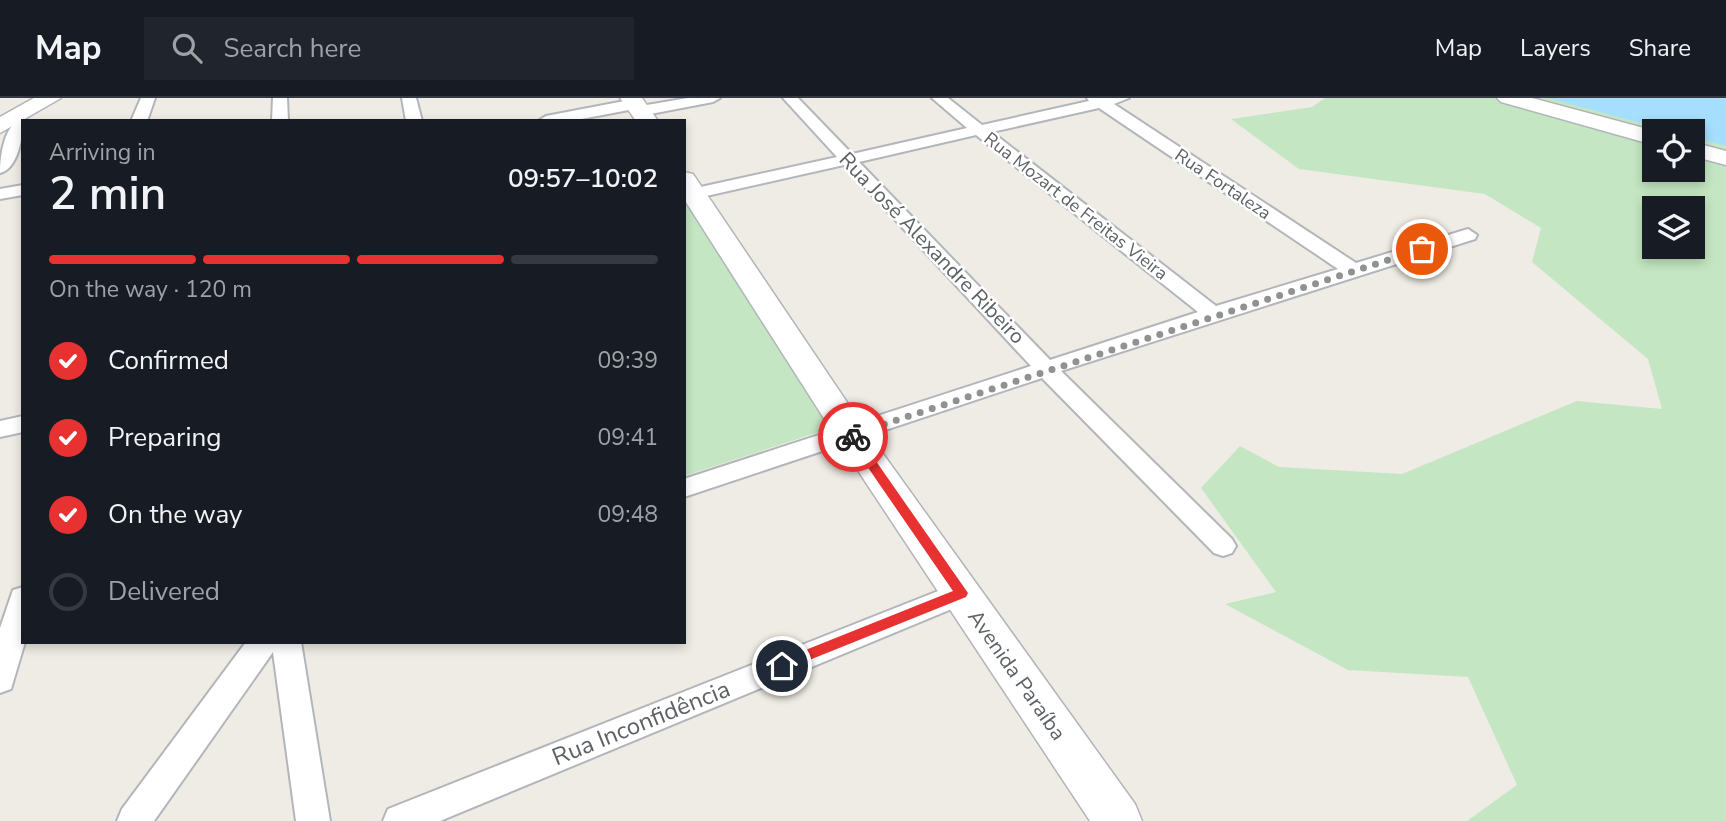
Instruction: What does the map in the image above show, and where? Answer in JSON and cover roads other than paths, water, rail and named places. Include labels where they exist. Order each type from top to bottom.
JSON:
[{"type":"street","points":[[26,118],[50,98]]},
{"type":"street","points":[[140,119],[148,98]]},
{"type":"street","points":[[280,98],[280,119]]},
{"type":"street","points":[[409,98],[414,119]]},
{"type":"street","points":[[560,119],[713,98]]},
{"type":"street","name":"Rua José Alexandre Ribeiro","points":[[790,98],[1046,369],[1223,546]]},
{"type":"street","name":"Rua Mozart de Freitas Vieira","points":[[939,98],[1213,314]]},
{"type":"street","points":[[689,187],[978,130],[1097,100],[1122,98]]},
{"type":"street","points":[[1508,98],[1642,135]]},
{"type":"street","name":"Rua Fortaleza","points":[[1097,100],[1353,270]]},
{"type":"street","points":[[0,126],[21,120]]},
{"type":"street","points":[[0,168],[21,128]]},
{"type":"street","points":[[1705,153],[1726,159]]},
{"type":"street","name":"Avenida Paraíba","points":[[689,187],[851,435],[1118,821]]},
{"type":"street","points":[[0,194],[21,190]]},
{"type":"street","points":[[686,487],[1213,314],[1468,235]]},
{"type":"street","points":[[0,429],[21,424]]},
{"type":"street","name":"Rua Inconfidência","points":[[400,821],[961,593]]},
{"type":"street","points":[[0,680],[21,605]]},
{"type":"street","points":[[134,821],[262,644]]},
{"type":"street","points":[[286,644],[313,821]]},
{"type":"water","points":[[1548,98],[1726,98],[1726,146],[1705,140],[1705,119],[1642,119],[1642,123]]}]
